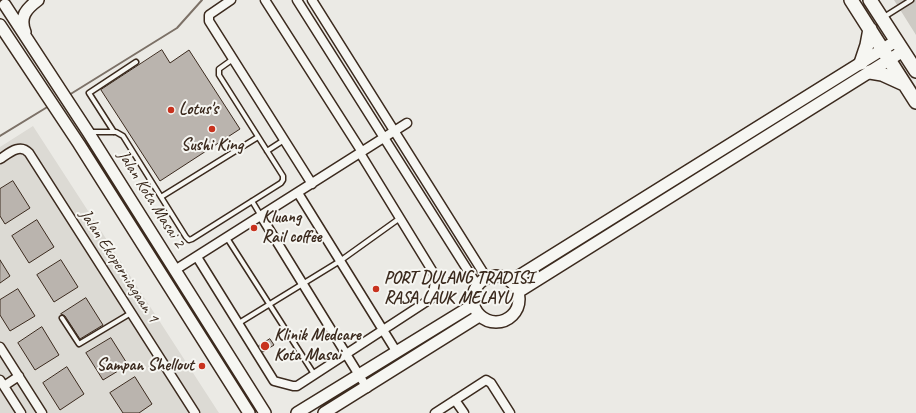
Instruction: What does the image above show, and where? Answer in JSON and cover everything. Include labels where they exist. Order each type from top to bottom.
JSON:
[{"type":"main road","points":[[851,0],[916,102]]},
{"type":"main road","points":[[870,0],[916,72]]},
{"type":"main road","points":[[870,29],[865,68],[905,85]]},
{"type":"street","points":[[0,24],[37,0]]},
{"type":"street","points":[[30,43],[22,24],[23,16],[26,9],[37,0]]},
{"type":"street","points":[[231,0],[210,13],[208,19],[312,184]]},
{"type":"street","points":[[197,257],[274,381],[296,386],[430,301],[437,278],[265,0]]},
{"type":"street","points":[[297,0],[477,285]]},
{"type":"street","points":[[312,0],[486,277]]},
{"type":"street","name":"Jalan Kota Masai 2","points":[[6,4],[12,16],[88,132],[265,413]]},
{"type":"street","name":"Jalan Kota Masai 2","points":[[0,24],[53,104],[249,413]]},
{"type":"street","points":[[0,39],[17,49]]},
{"type":"street","points":[[511,281],[900,46]]},
{"type":"street","points":[[518,292],[865,68]]},
{"type":"street","points":[[175,270],[407,123]]},
{"type":"street","name":"Jalan Ekoperniagaan 1","points":[[0,160],[11,152],[21,148],[29,153],[195,413]]},
{"type":"street","points":[[298,193],[396,351]]},
{"type":"street","points":[[261,216],[367,388]]},
{"type":"street","points":[[486,277],[504,277],[511,281],[518,292],[518,308],[508,319],[493,323],[479,316],[473,305],[472,298],[477,285],[486,277]]},
{"type":"street","points":[[297,413],[473,305]]},
{"type":"street","points":[[324,413],[367,388],[479,316]]},
{"type":"street","points":[[0,347],[42,413]]},
{"type":"street","points":[[19,376],[2,383],[21,413]]},
{"type":"street","points":[[435,413],[482,381],[489,381],[510,413]]},
{"type":"street","points":[[455,400],[464,413]]},
{"type":"lane","points":[[882,19],[911,0]]},
{"type":"lane","points":[[88,132],[114,132],[123,136],[186,237],[190,240],[281,183],[283,180],[283,176],[218,73],[220,67],[233,59]]},
{"type":"lane","points":[[114,132],[89,93],[136,62]]},
{"type":"lane","points":[[161,198],[258,137]]},
{"type":"lane","points":[[267,151],[284,140]]},
{"type":"lane","points":[[252,201],[261,216]]},
{"type":"lane","points":[[239,323],[340,261],[400,218]]},
{"type":"lane","points":[[227,238],[314,374]]},
{"type":"lane","points":[[62,318],[79,344],[131,313]]},
{"type":"shaded area","points":[[894,0],[916,0],[916,35]]},
{"type":"shaded area","points":[[33,126],[219,413],[0,413],[0,147]]},
{"type":"building","name":"Lotus's","points":[[162,50],[170,63],[189,50],[240,129],[160,181],[101,90]]},
{"type":"building","points":[[13,181],[30,208],[5,224],[0,216],[0,189]]},
{"type":"building","points":[[37,220],[54,247],[29,263],[12,236]]},
{"type":"building","points":[[0,260],[10,276],[0,283]]},
{"type":"building","points":[[61,260],[78,287],[54,302],[37,275]]},
{"type":"building","points":[[18,289],[35,316],[10,331],[0,315],[0,300]]},
{"type":"building","points":[[86,298],[103,325],[80,339],[65,316],[61,314]]},
{"type":"building","points":[[42,327],[59,355],[35,370],[18,343]]},
{"type":"building","points":[[111,338],[128,365],[103,380],[86,353]]},
{"type":"building","name":"Klinik Medcare Kota Masai","points":[[270,339],[274,345],[263,352],[259,346]]},
{"type":"building","points":[[67,367],[84,394],[60,410],[43,383]]},
{"type":"building","points":[[135,377],[152,404],[139,413],[123,413],[110,393]]},
{"type":"waterway","points":[[69,95],[177,28],[202,0]]},
{"type":"waterway","points":[[0,136],[49,106]]},
{"type":"place","name":"Lotus's","points":[[171,110]]},
{"type":"place","name":"Sushi King","points":[[212,129]]},
{"type":"place","name":"Kluang Rail coffee","points":[[254,228]]},
{"type":"place","name":"PORT DULANG TRADISI RASA LAUK MELAYU","points":[[376,289]]},
{"type":"place","name":"Klinik Medcare Kota Masai","points":[[265,346]]},
{"type":"place","name":"Sampan Shellout","points":[[202,366]]}]
